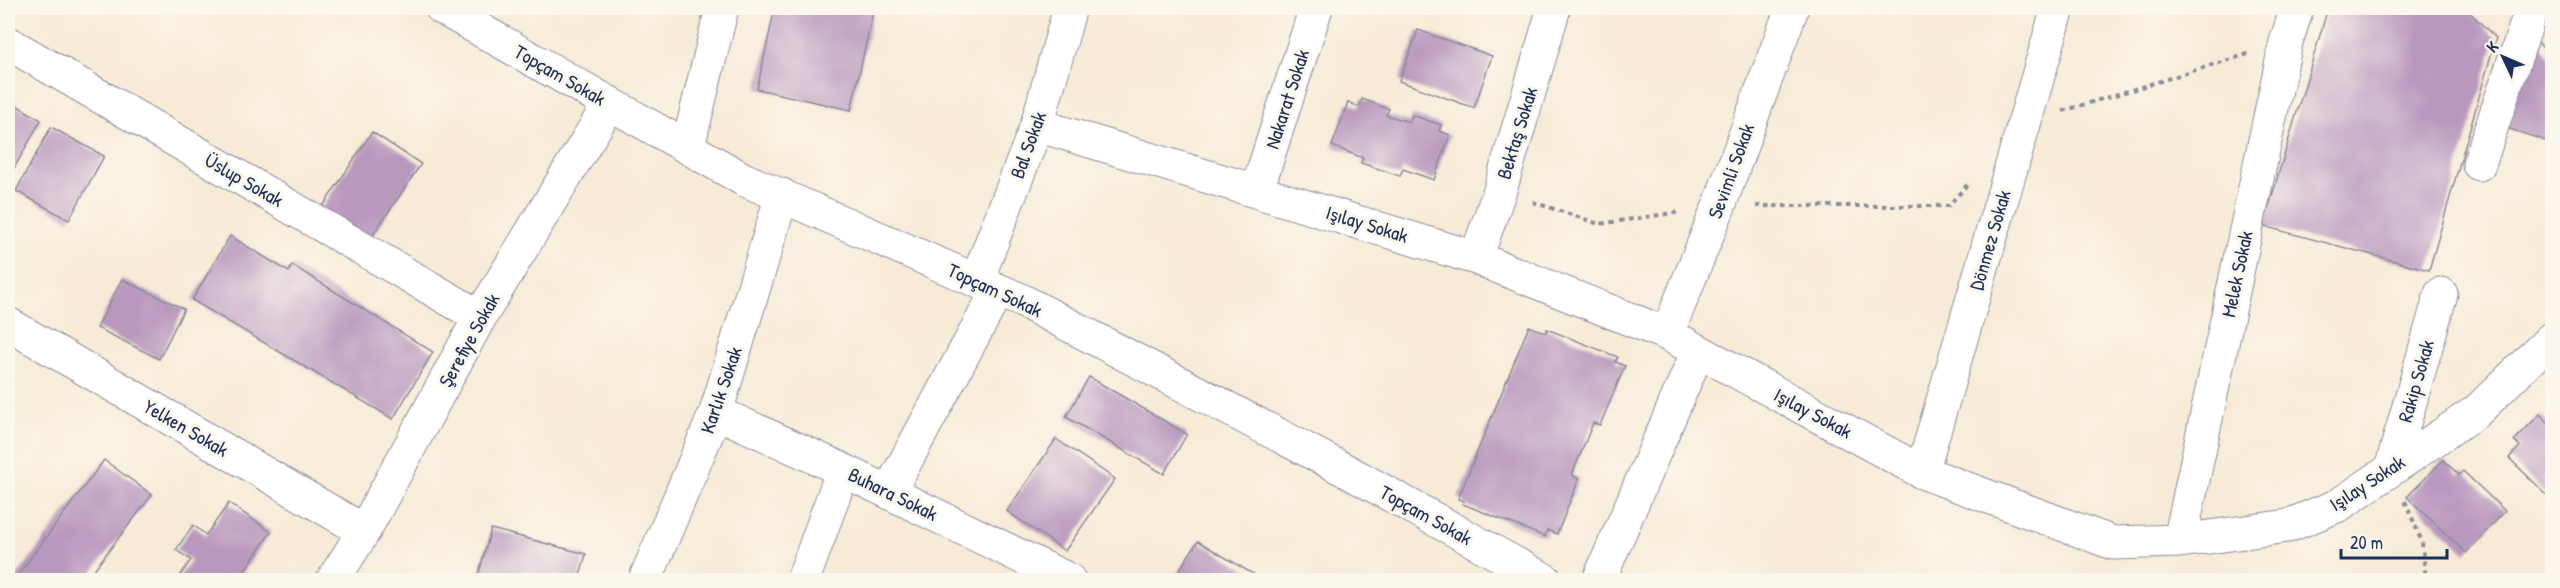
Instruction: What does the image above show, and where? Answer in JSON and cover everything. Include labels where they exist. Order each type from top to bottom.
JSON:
[{"type":"street","name":"Topçam Sokak","points":[[442,8],[743,178],[988,285],[1347,471],[1545,580]]},
{"type":"street","points":[[688,146],[722,8]]},
{"type":"street","name":"Bal Sokak","points":[[889,492],[988,285],[1070,8]]},
{"type":"street","name":"Nakarat Sokak","points":[[1257,190],[1316,8]]},
{"type":"street","name":"Bektaş Sokak","points":[[1476,258],[1500,190],[1554,8]]},
{"type":"street","name":"Sevimli Sokak","points":[[1667,333],[1719,206],[1792,8]]},
{"type":"street","name":"Dönmez Sokak","points":[[1922,472],[2058,8]]},
{"type":"street","name":"Melek Sokak","points":[[2180,541],[2286,42],[2297,8]]},
{"type":"street","points":[[2479,164],[2532,8]]},
{"type":"street","name":"Üslup Sokak","points":[[8,43],[480,317]]},
{"type":"street","name":"Şerefiye Sokak","points":[[333,580],[364,531],[480,317],[610,103]]},
{"type":"street","name":"Işılay Sokak","points":[[1037,125],[1476,258],[1667,333],[1922,472],[2113,543],[2180,541],[2288,526],[2339,505],[2477,411],[2553,338]]},
{"type":"street","name":"Karlık Sokak","points":[[645,580],[716,412],[782,195]]},
{"type":"street","name":"Rakip Sokak","points":[[2391,469],[2441,294]]},
{"type":"street","name":"Yelken Sokak","points":[[8,324],[364,531]]},
{"type":"street","points":[[1599,580],[1698,351]]},
{"type":"street","name":"Buhara Sokak","points":[[716,412],[843,470],[1069,580]]},
{"type":"street","points":[[803,580],[843,470]]},
{"type":"path","points":[[2025,123],[2286,42]]},
{"type":"path","points":[[1500,190],[1599,224],[1719,206],[1948,206],[1971,181]]},
{"type":"path","points":[[2391,469],[2422,542],[2426,580]]},
{"type":"building","points":[[775,8],[874,8],[851,110],[757,89]]},
{"type":"building","points":[[2328,8],[2465,8],[2496,38],[2429,270],[2263,226]]},
{"type":"building","points":[[1418,30],[1492,56],[1474,108],[1399,81]]},
{"type":"building","points":[[2532,35],[2552,59],[2552,143],[2498,125]]},
{"type":"building","points":[[1362,99],[1389,109],[1386,115],[1409,122],[1412,115],[1441,125],[1439,131],[1450,135],[1434,180],[1403,169],[1400,176],[1361,163],[1363,158],[1332,146],[1348,102],[1359,107]]},
{"type":"building","points":[[8,100],[41,120],[8,179]]},
{"type":"building","points":[[51,127],[104,156],[69,220],[16,191]]},
{"type":"building","points":[[372,132],[421,164],[369,241],[321,209]]},
{"type":"building","points":[[230,236],[289,272],[292,265],[433,352],[393,419],[192,300]]},
{"type":"building","points":[[122,279],[184,309],[159,359],[97,328]]},
{"type":"building","points":[[1529,326],[1546,333],[1547,329],[1618,357],[1615,362],[1625,366],[1600,425],[1593,423],[1572,475],[1579,479],[1557,534],[1547,530],[1545,537],[1463,504],[1464,501],[1458,499]]},
{"type":"building","points":[[1089,377],[1187,434],[1164,474],[1066,417]]},
{"type":"building","points":[[2540,414],[2552,426],[2552,500],[2509,458],[2520,446],[2514,441]]},
{"type":"building","points":[[1056,439],[1115,479],[1065,551],[1007,511]]},
{"type":"building","points":[[104,460],[152,495],[86,580],[14,580]]},
{"type":"building","points":[[2443,460],[2459,475],[2463,471],[2505,511],[2466,553],[2407,497]]},
{"type":"building","points":[[229,503],[271,532],[238,580],[177,580],[191,560],[176,550],[193,525],[206,535]]},
{"type":"building","points":[[491,529],[586,554],[579,580],[477,580]]},
{"type":"building","points":[[1198,541],[1263,580],[1173,580]]}]
